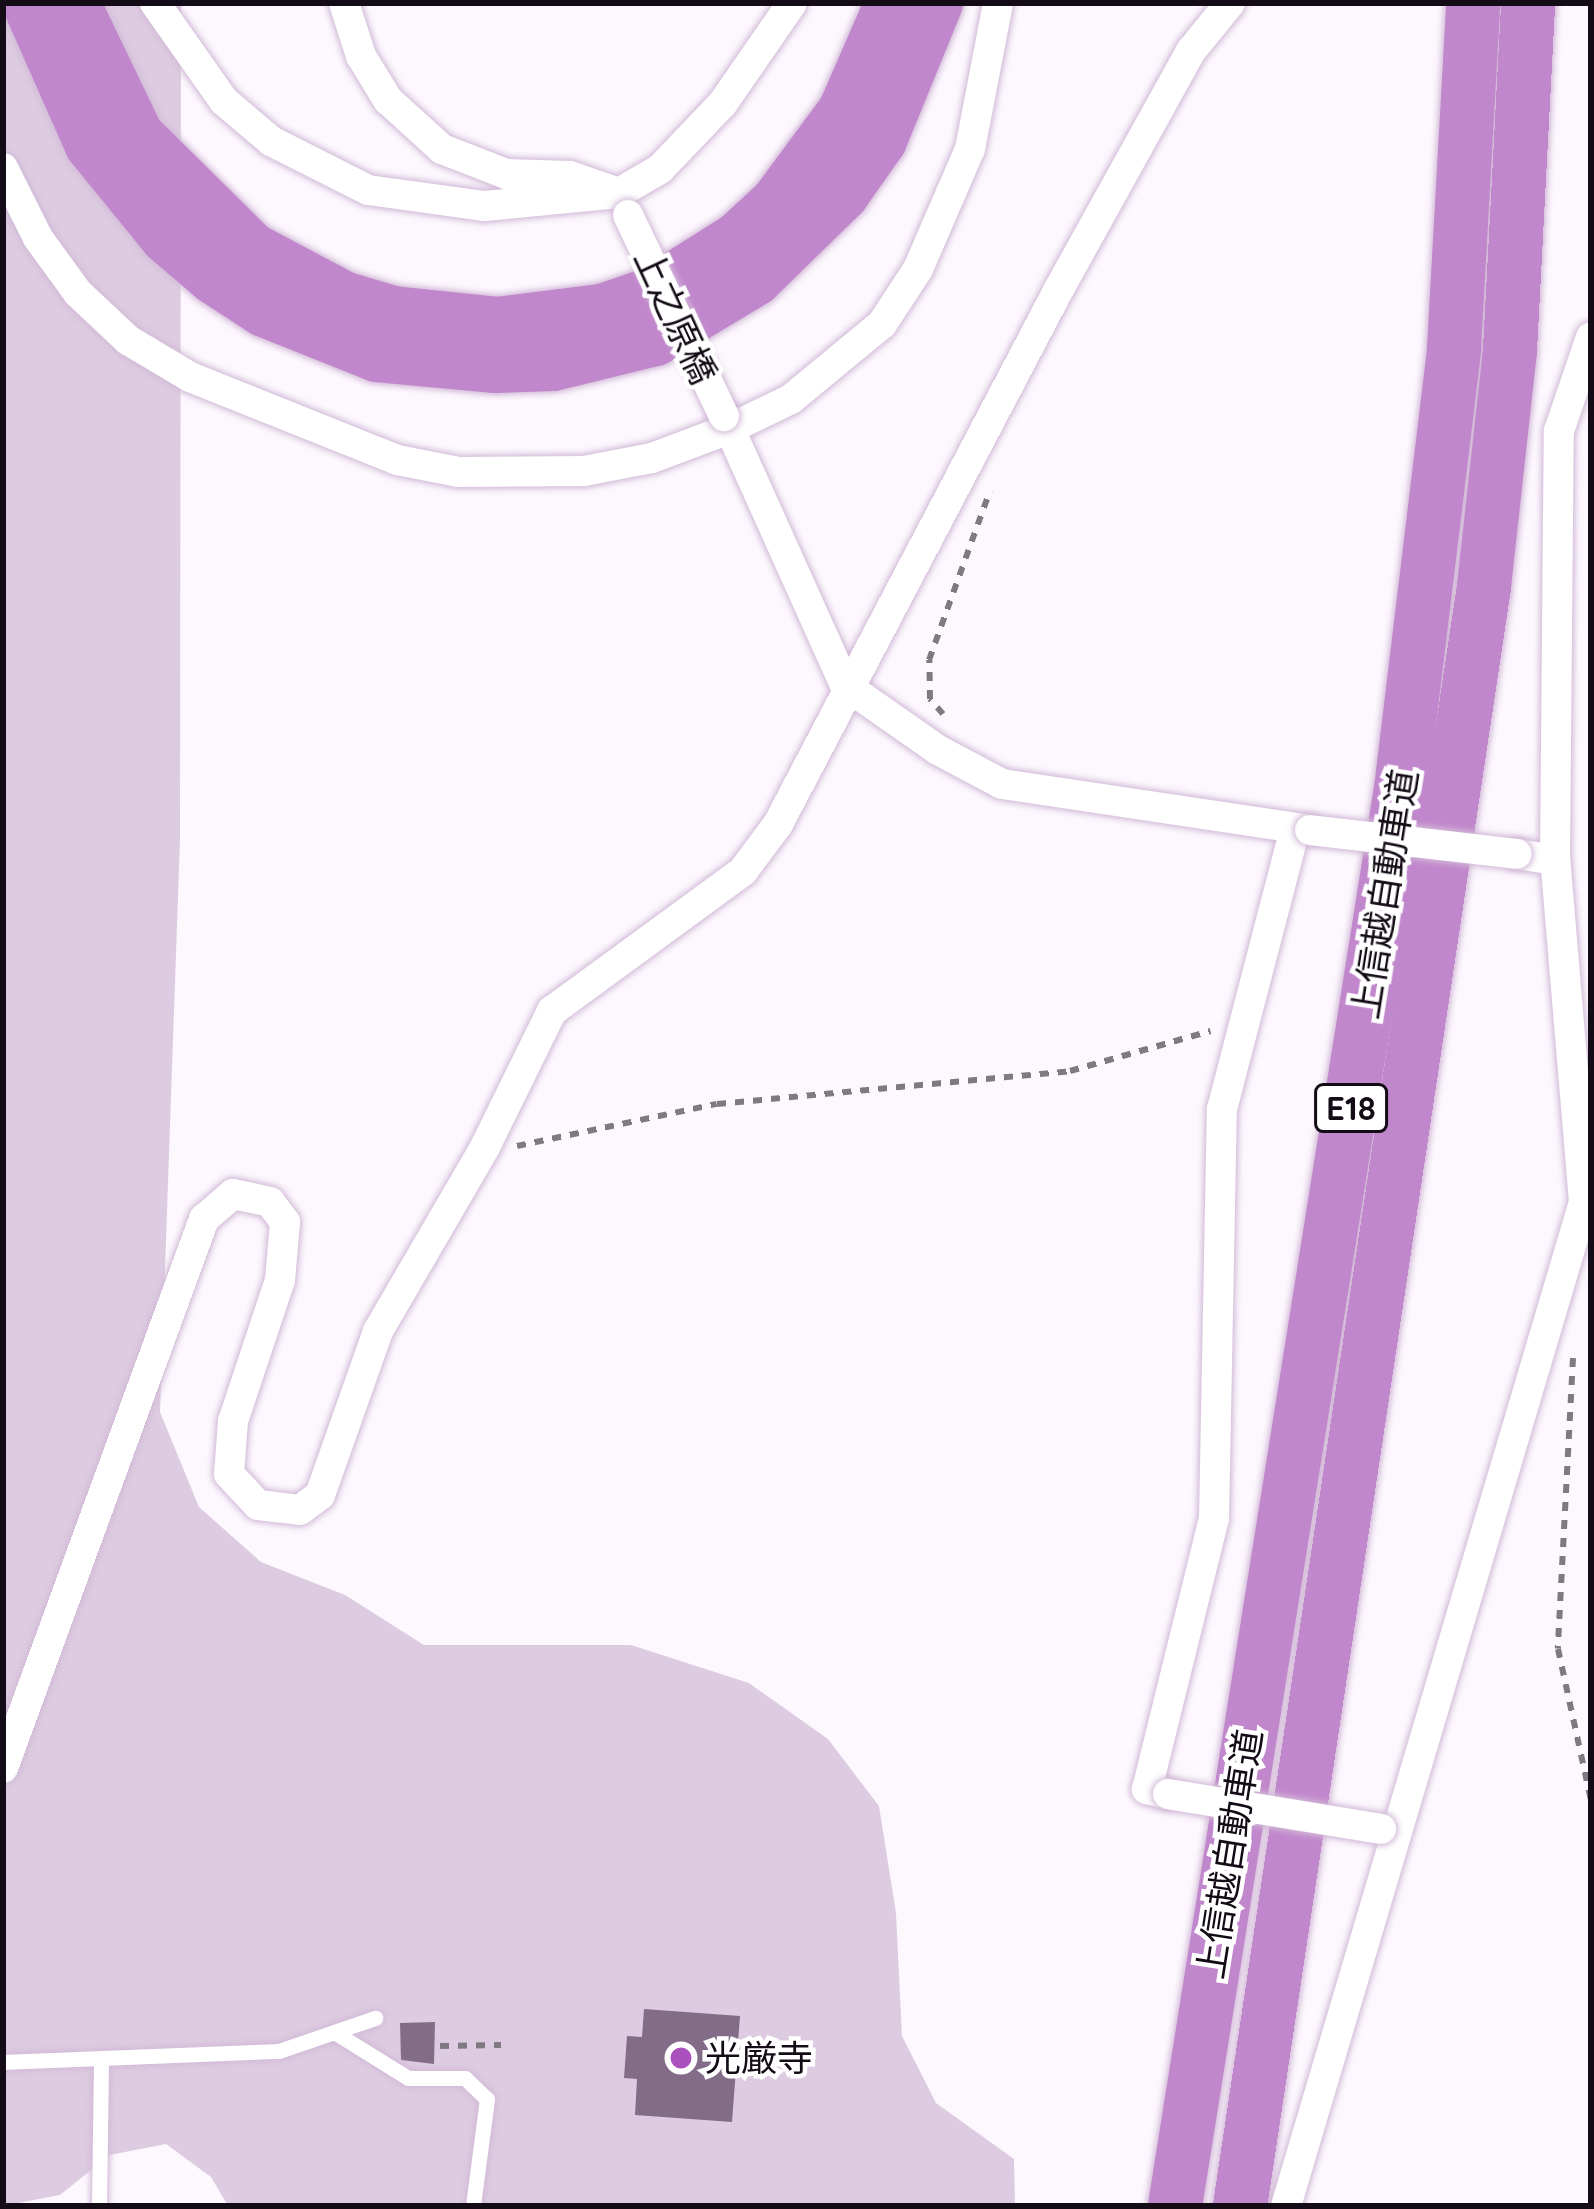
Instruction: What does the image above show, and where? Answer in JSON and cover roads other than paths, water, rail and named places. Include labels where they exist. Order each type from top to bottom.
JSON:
[{"type":"highway","points":[[29,3],[92,145],[166,237],[215,278],[264,310],[377,355],[496,366],[553,364],[655,339],[755,279],[828,209],[880,140],[936,3]]},
{"type":"highway","points":[[73,3],[137,136],[251,250],[327,290],[393,313],[497,324],[602,310],[649,295],[738,238],[777,203],[834,127],[870,66],[892,3]]},
{"type":"highway","name":"上信越自動車道","points":[[1174,2206],[1401,789],[1454,348],[1473,3]]},
{"type":"highway","name":"上信越自動車道","points":[[1240,2206],[1439,919],[1510,350],[1528,3]]},
{"type":"highway","points":[[1510,350],[1543,3]]},
{"type":"street","points":[[155,3],[224,101],[322,171],[425,202],[535,206],[624,204],[693,139],[792,3]]},
{"type":"street","points":[[344,3],[361,56],[388,100],[442,148],[506,174],[571,176],[624,204]]},
{"type":"street","points":[[3,168],[38,238],[78,292],[128,340],[230,397],[330,439],[397,460],[520,475],[652,458],[840,363],[882,324],[918,269],[970,149],[998,3]]},
{"type":"street","points":[[3,1768],[204,1219],[233,1194],[270,1202],[285,1222],[280,1280],[233,1421],[229,1474],[259,1505],[300,1510],[320,1495],[378,1331],[485,1147],[551,1012],[587,978],[743,872],[778,824],[845,686],[1192,51],[1230,3]]},
{"type":"street","name":"上之原橋","points":[[624,204],[845,686]]},
{"type":"street","points":[[1286,2206],[1390,1831],[1553,1326],[1585,1202],[1555,860],[1559,431],[1591,337]]},
{"type":"street","points":[[845,686],[1002,784],[1302,829],[1555,860]]},
{"type":"street","points":[[1302,829],[1222,1108],[1214,1519],[1147,1789],[1390,1831]]},
{"type":"lane","points":[[3,2062],[279,2051],[375,2018]]},
{"type":"lane","points":[[334,2032],[407,2078],[464,2078],[487,2099],[473,2206]]},
{"type":"lane","points":[[99,2206],[101,2058]]},
{"type":"place","name":"光厳寺","points":[[681,2058]]}]
